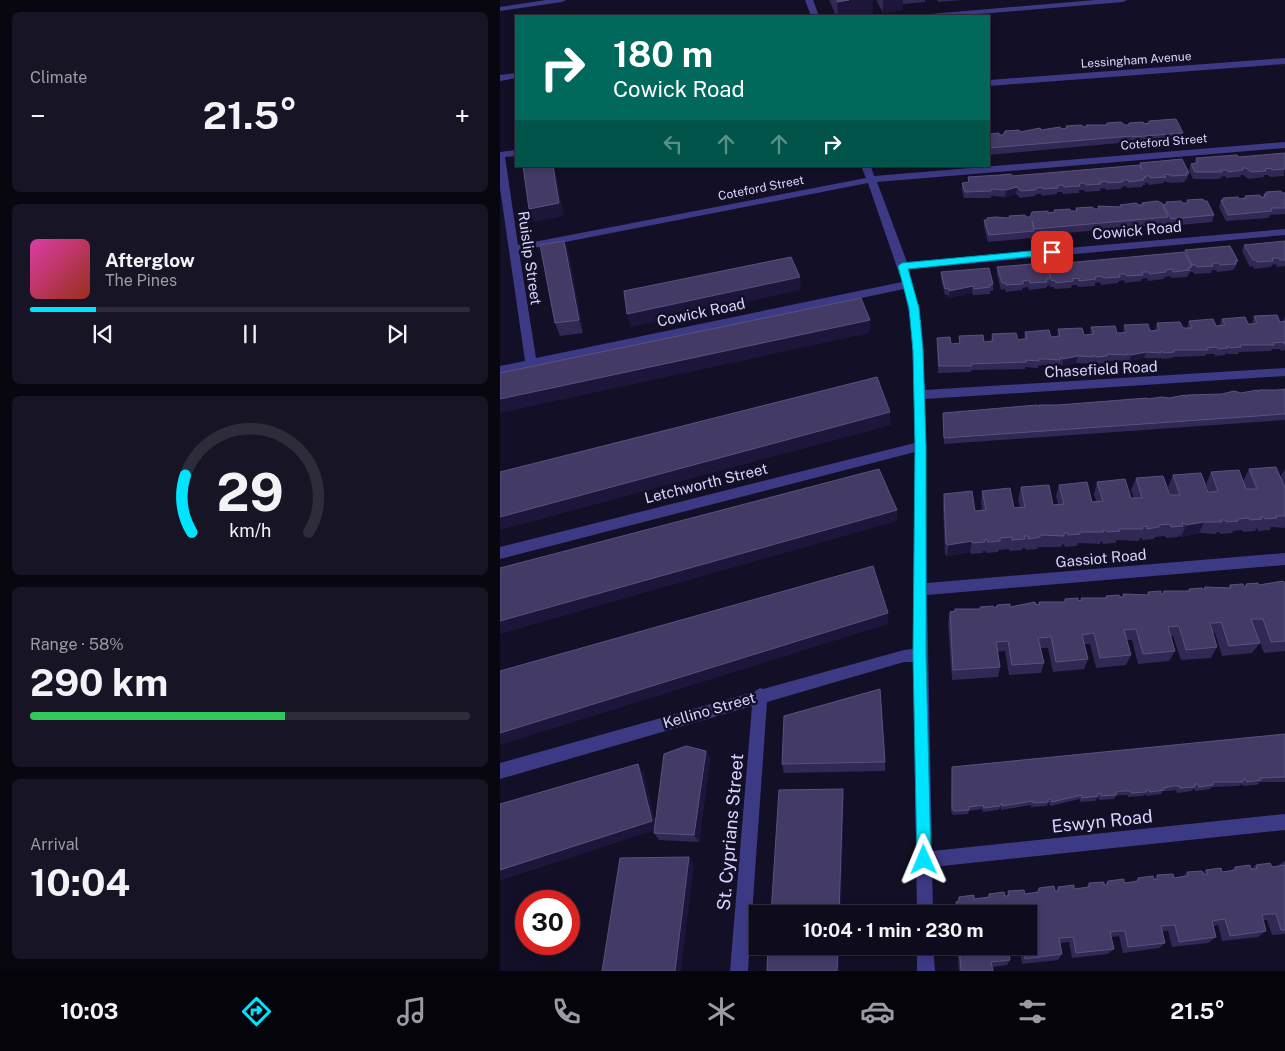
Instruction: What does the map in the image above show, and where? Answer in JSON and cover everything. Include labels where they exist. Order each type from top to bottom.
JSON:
[{"type":"street","points":[[500,9],[562,0]]},
{"type":"street","points":[[809,0],[815,15]]},
{"type":"street","points":[[942,15],[1123,0]]},
{"type":"street","name":"Lessingham Avenue","points":[[990,83],[1285,61]]},
{"type":"street","points":[[500,78],[515,76]]},
{"type":"street","name":"Coteford Street","points":[[513,249],[871,179],[1285,145]]},
{"type":"street","points":[[500,156],[515,153]]},
{"type":"street","name":"Ruislip Street","points":[[500,156],[531,364]]},
{"type":"street","points":[[866,167],[908,284],[917,328],[921,447],[920,655],[925,905]]},
{"type":"street","name":"Cowick Road","points":[[902,266],[1285,232]]},
{"type":"street","name":"Cowick Road","points":[[500,370],[908,284]]},
{"type":"street","name":"Chasefield Road","points":[[920,395],[1285,372]]},
{"type":"street","name":"Letchworth Street","points":[[500,553],[904,449],[921,447]]},
{"type":"street","name":"Gassiot Road","points":[[920,590],[1285,559]]},
{"type":"street","name":"Kellino Street","points":[[500,771],[760,695],[904,656],[920,655]]},
{"type":"street","name":"St. Cyprians Street","points":[[739,971],[760,695]]},
{"type":"street","name":"Eswyn Road","points":[[924,860],[1285,822]]},
{"type":"street","points":[[925,955],[926,971]]},
{"type":"building","points":[[1176,119],[1183,133],[990,148],[990,134],[999,133],[999,135],[1003,135],[1005,131],[1019,130],[1020,132],[1060,127],[1061,129],[1067,128],[1066,126],[1081,125],[1087,127],[1086,125],[1107,125],[1107,123],[1121,122],[1125,125],[1143,122],[1144,124],[1149,123],[1149,121]]},
{"type":"building","points":[[1285,153],[1285,169],[1272,170],[1271,168],[1265,169],[1266,171],[1251,172],[1246,168],[1242,168],[1243,170],[1228,172],[1227,170],[1221,170],[1222,172],[1195,172],[1191,164],[1198,163],[1196,158]]},
{"type":"building","points":[[1182,159],[1189,173],[1186,173],[1187,175],[1172,176],[1167,174],[1164,175],[1166,177],[1150,178],[1150,176],[1145,176],[1144,180],[1129,182],[1128,180],[1122,180],[1123,182],[1100,182],[1101,184],[1086,185],[1082,183],[1079,184],[1080,186],[1064,187],[1060,185],[1057,186],[1058,188],[1043,189],[1042,187],[1036,188],[1036,190],[1021,191],[1017,187],[1006,190],[991,189],[991,191],[965,192],[962,183],[969,182],[968,177],[1011,174],[1012,176],[1140,165],[1142,170],[1140,163]]},
{"type":"building","points":[[523,167],[553,167],[559,203],[529,209]]},
{"type":"building","points":[[1281,191],[1285,193],[1285,208],[1271,208],[1272,211],[1228,215],[1221,200],[1224,200],[1223,198],[1246,198],[1245,196],[1260,195],[1265,197],[1264,194],[1267,194],[1266,192]]},
{"type":"building","points":[[1203,199],[1207,201],[1214,215],[1171,219],[1163,205],[1167,204],[1166,202],[1181,201],[1182,203],[1188,203],[1187,200]]},
{"type":"building","points":[[1157,201],[1162,203],[1168,217],[1034,229],[1032,221],[1034,231],[989,235],[984,220],[995,217],[1010,218],[1009,216],[1025,215],[1030,217],[1032,212],[1048,211],[1048,213],[1055,212],[1054,210],[1070,209],[1070,211],[1077,211],[1076,208],[1092,207],[1099,209],[1098,206],[1121,207],[1120,205],[1136,203],[1143,205],[1142,203]]},
{"type":"building","points":[[564,241],[579,320],[555,323],[540,245]]},
{"type":"building","points":[[1285,241],[1285,260],[1272,258],[1273,261],[1257,262],[1253,260],[1244,245]]},
{"type":"building","points":[[1230,246],[1238,261],[1235,261],[1236,264],[1220,265],[1215,263],[1212,264],[1213,266],[1197,267],[1192,265],[1185,250]]},
{"type":"building","points":[[1184,252],[1192,267],[1188,268],[1190,270],[1173,272],[1172,269],[1165,270],[1166,272],[1150,274],[1149,272],[1142,272],[1143,275],[1127,276],[1119,274],[1120,277],[1103,278],[1102,276],[1095,277],[1096,279],[1079,281],[1079,278],[1072,279],[1073,281],[1056,283],[1055,280],[1052,281],[1049,272],[1050,279],[1046,279],[1047,282],[1030,283],[1029,280],[1023,281],[1023,284],[1006,285],[1006,283],[1002,283],[997,267],[1044,263],[1045,265]]},
{"type":"building","points":[[791,257],[800,277],[627,314],[624,291]]},
{"type":"building","points":[[989,268],[993,284],[990,287],[974,289],[973,286],[949,291],[949,288],[945,289],[941,272]]},
{"type":"building","points":[[861,298],[870,320],[500,399],[500,373]]},
{"type":"building","points":[[1277,315],[1280,322],[1285,321],[1285,344],[1283,342],[1273,343],[1274,345],[1240,345],[1241,347],[1207,348],[1208,350],[1174,350],[1174,352],[1164,353],[1162,351],[1161,353],[1146,352],[1131,355],[1127,353],[1127,355],[1107,354],[1107,356],[1097,357],[1093,355],[1093,357],[1078,356],[1063,359],[1061,357],[1060,360],[1039,359],[1039,361],[1026,360],[1026,362],[971,364],[972,366],[939,366],[937,338],[950,337],[951,344],[960,343],[959,336],[983,335],[984,342],[993,341],[992,334],[1016,333],[1018,340],[1027,339],[1025,332],[1049,330],[1051,337],[1060,336],[1058,329],[1082,328],[1084,335],[1094,334],[1091,327],[1115,326],[1117,333],[1122,333],[1127,332],[1124,325],[1148,324],[1150,331],[1159,330],[1157,323],[1180,322],[1183,328],[1192,328],[1189,321],[1213,319],[1216,326],[1225,325],[1222,319],[1245,317],[1248,324],[1253,324],[1257,323],[1254,316]]},
{"type":"building","points":[[877,377],[890,412],[500,517],[500,472]]},
{"type":"building","points":[[1285,389],[1285,414],[944,438],[943,413],[1037,405],[1040,407],[1039,405],[1169,398],[1185,395],[1186,397],[1187,395],[1222,394],[1234,391],[1241,393],[1257,390],[1258,392],[1259,390]]},
{"type":"building","points":[[1276,467],[1285,486],[1285,516],[1276,516],[1277,518],[1265,519],[1260,517],[1262,519],[1237,519],[1238,521],[1226,522],[1221,520],[1222,522],[1186,525],[1182,523],[1183,526],[1171,527],[1170,524],[1147,529],[1147,526],[1142,527],[1143,529],[1119,529],[1120,531],[1107,532],[1103,530],[1104,532],[1080,532],[1080,534],[1068,535],[1064,533],[1064,536],[1040,535],[1040,537],[1028,539],[1028,536],[1024,536],[1025,539],[1012,540],[1012,537],[1000,538],[1000,541],[988,542],[987,539],[984,540],[985,542],[972,543],[972,541],[948,545],[946,543],[944,494],[972,491],[975,511],[986,510],[982,491],[1010,488],[1014,508],[1025,507],[1021,487],[1049,485],[1053,505],[1064,504],[1059,485],[1087,482],[1092,502],[1103,501],[1097,482],[1125,479],[1131,498],[1142,498],[1136,478],[1163,476],[1170,495],[1180,495],[1173,475],[1201,473],[1208,492],[1213,492],[1218,491],[1211,472],[1239,470],[1246,489],[1257,489],[1249,469]]},
{"type":"building","points":[[879,469],[897,510],[500,621],[500,568]]},
{"type":"building","points":[[873,566],[888,613],[500,733],[500,671]]},
{"type":"building","points":[[1283,581],[1285,583],[1285,641],[1271,642],[1263,619],[1251,619],[1260,643],[1229,646],[1221,622],[1210,623],[1217,647],[1186,650],[1179,626],[1168,627],[1175,651],[1143,654],[1136,629],[1124,630],[1131,655],[1100,658],[1094,633],[1082,635],[1088,659],[1056,662],[1051,637],[1038,638],[1044,663],[1012,665],[1008,641],[996,642],[1000,667],[953,670],[950,612],[955,611],[955,609],[981,609],[980,607],[993,606],[996,608],[997,605],[1010,604],[1010,607],[1035,602],[1036,605],[1040,604],[1039,602],[1065,602],[1065,599],[1078,598],[1078,601],[1082,600],[1081,598],[1107,598],[1106,596],[1119,595],[1124,597],[1123,594],[1149,595],[1148,592],[1161,591],[1161,594],[1163,594],[1164,591],[1190,591],[1189,589],[1202,588],[1204,590],[1205,587],[1231,588],[1230,585],[1243,584],[1244,587],[1247,586],[1246,584],[1258,583],[1259,585]]},
{"type":"building","points":[[880,689],[885,762],[782,764],[784,716]]},
{"type":"building","points":[[1285,734],[1285,777],[1260,778],[1261,780],[1247,782],[1243,779],[1243,782],[1213,782],[1213,785],[1199,787],[1198,784],[1195,784],[1195,787],[1180,788],[1179,786],[1172,786],[1164,788],[1164,790],[1150,792],[1147,789],[1146,792],[1131,793],[1131,791],[1123,791],[1116,792],[1116,795],[1101,796],[1100,793],[1097,794],[1098,796],[1082,798],[1082,795],[1052,802],[1051,799],[1048,799],[1048,802],[1033,803],[1033,801],[1002,806],[1002,803],[999,806],[984,808],[983,805],[969,807],[969,810],[954,811],[952,808],[952,767]]},
{"type":"building","points":[[686,746],[706,751],[694,835],[654,833],[664,754]]},
{"type":"building","points":[[638,764],[652,821],[500,870],[500,804]]},
{"type":"building","points":[[843,789],[839,905],[772,905],[779,790]]},
{"type":"building","points":[[689,857],[675,971],[602,971],[620,858]]},
{"type":"building","points":[[1270,863],[1272,867],[1285,865],[1285,930],[1281,930],[1276,914],[1268,914],[1262,915],[1266,931],[1230,936],[1225,919],[1212,921],[1216,937],[1179,942],[1175,925],[1161,926],[1165,943],[1128,947],[1125,931],[1117,931],[1110,932],[1114,949],[1076,953],[1073,937],[1059,938],[1062,954],[1025,959],[1024,955],[1037,955],[1037,905],[956,905],[959,897],[974,895],[974,899],[1004,892],[1005,896],[1007,896],[1009,895],[1008,891],[1024,890],[1025,894],[1039,892],[1039,888],[1054,886],[1055,891],[1057,891],[1059,890],[1058,887],[1074,885],[1074,889],[1089,887],[1089,883],[1104,882],[1104,885],[1107,885],[1108,881],[1124,879],[1124,883],[1139,881],[1138,878],[1153,876],[1154,880],[1158,879],[1157,875],[1173,874],[1174,878],[1188,876],[1187,872],[1202,871],[1205,875],[1208,874],[1206,870],[1221,868],[1222,872],[1236,870],[1235,867],[1250,865],[1251,869],[1257,869],[1256,865]]},
{"type":"building","points":[[768,955],[838,955],[837,971],[767,971]]},
{"type":"building","points":[[960,955],[1009,955],[1010,960],[991,962],[993,971],[961,971]]},
{"type":"route","points":[[924,860],[920,655],[921,447],[918,351],[914,308],[902,266],[1052,252]]}]
